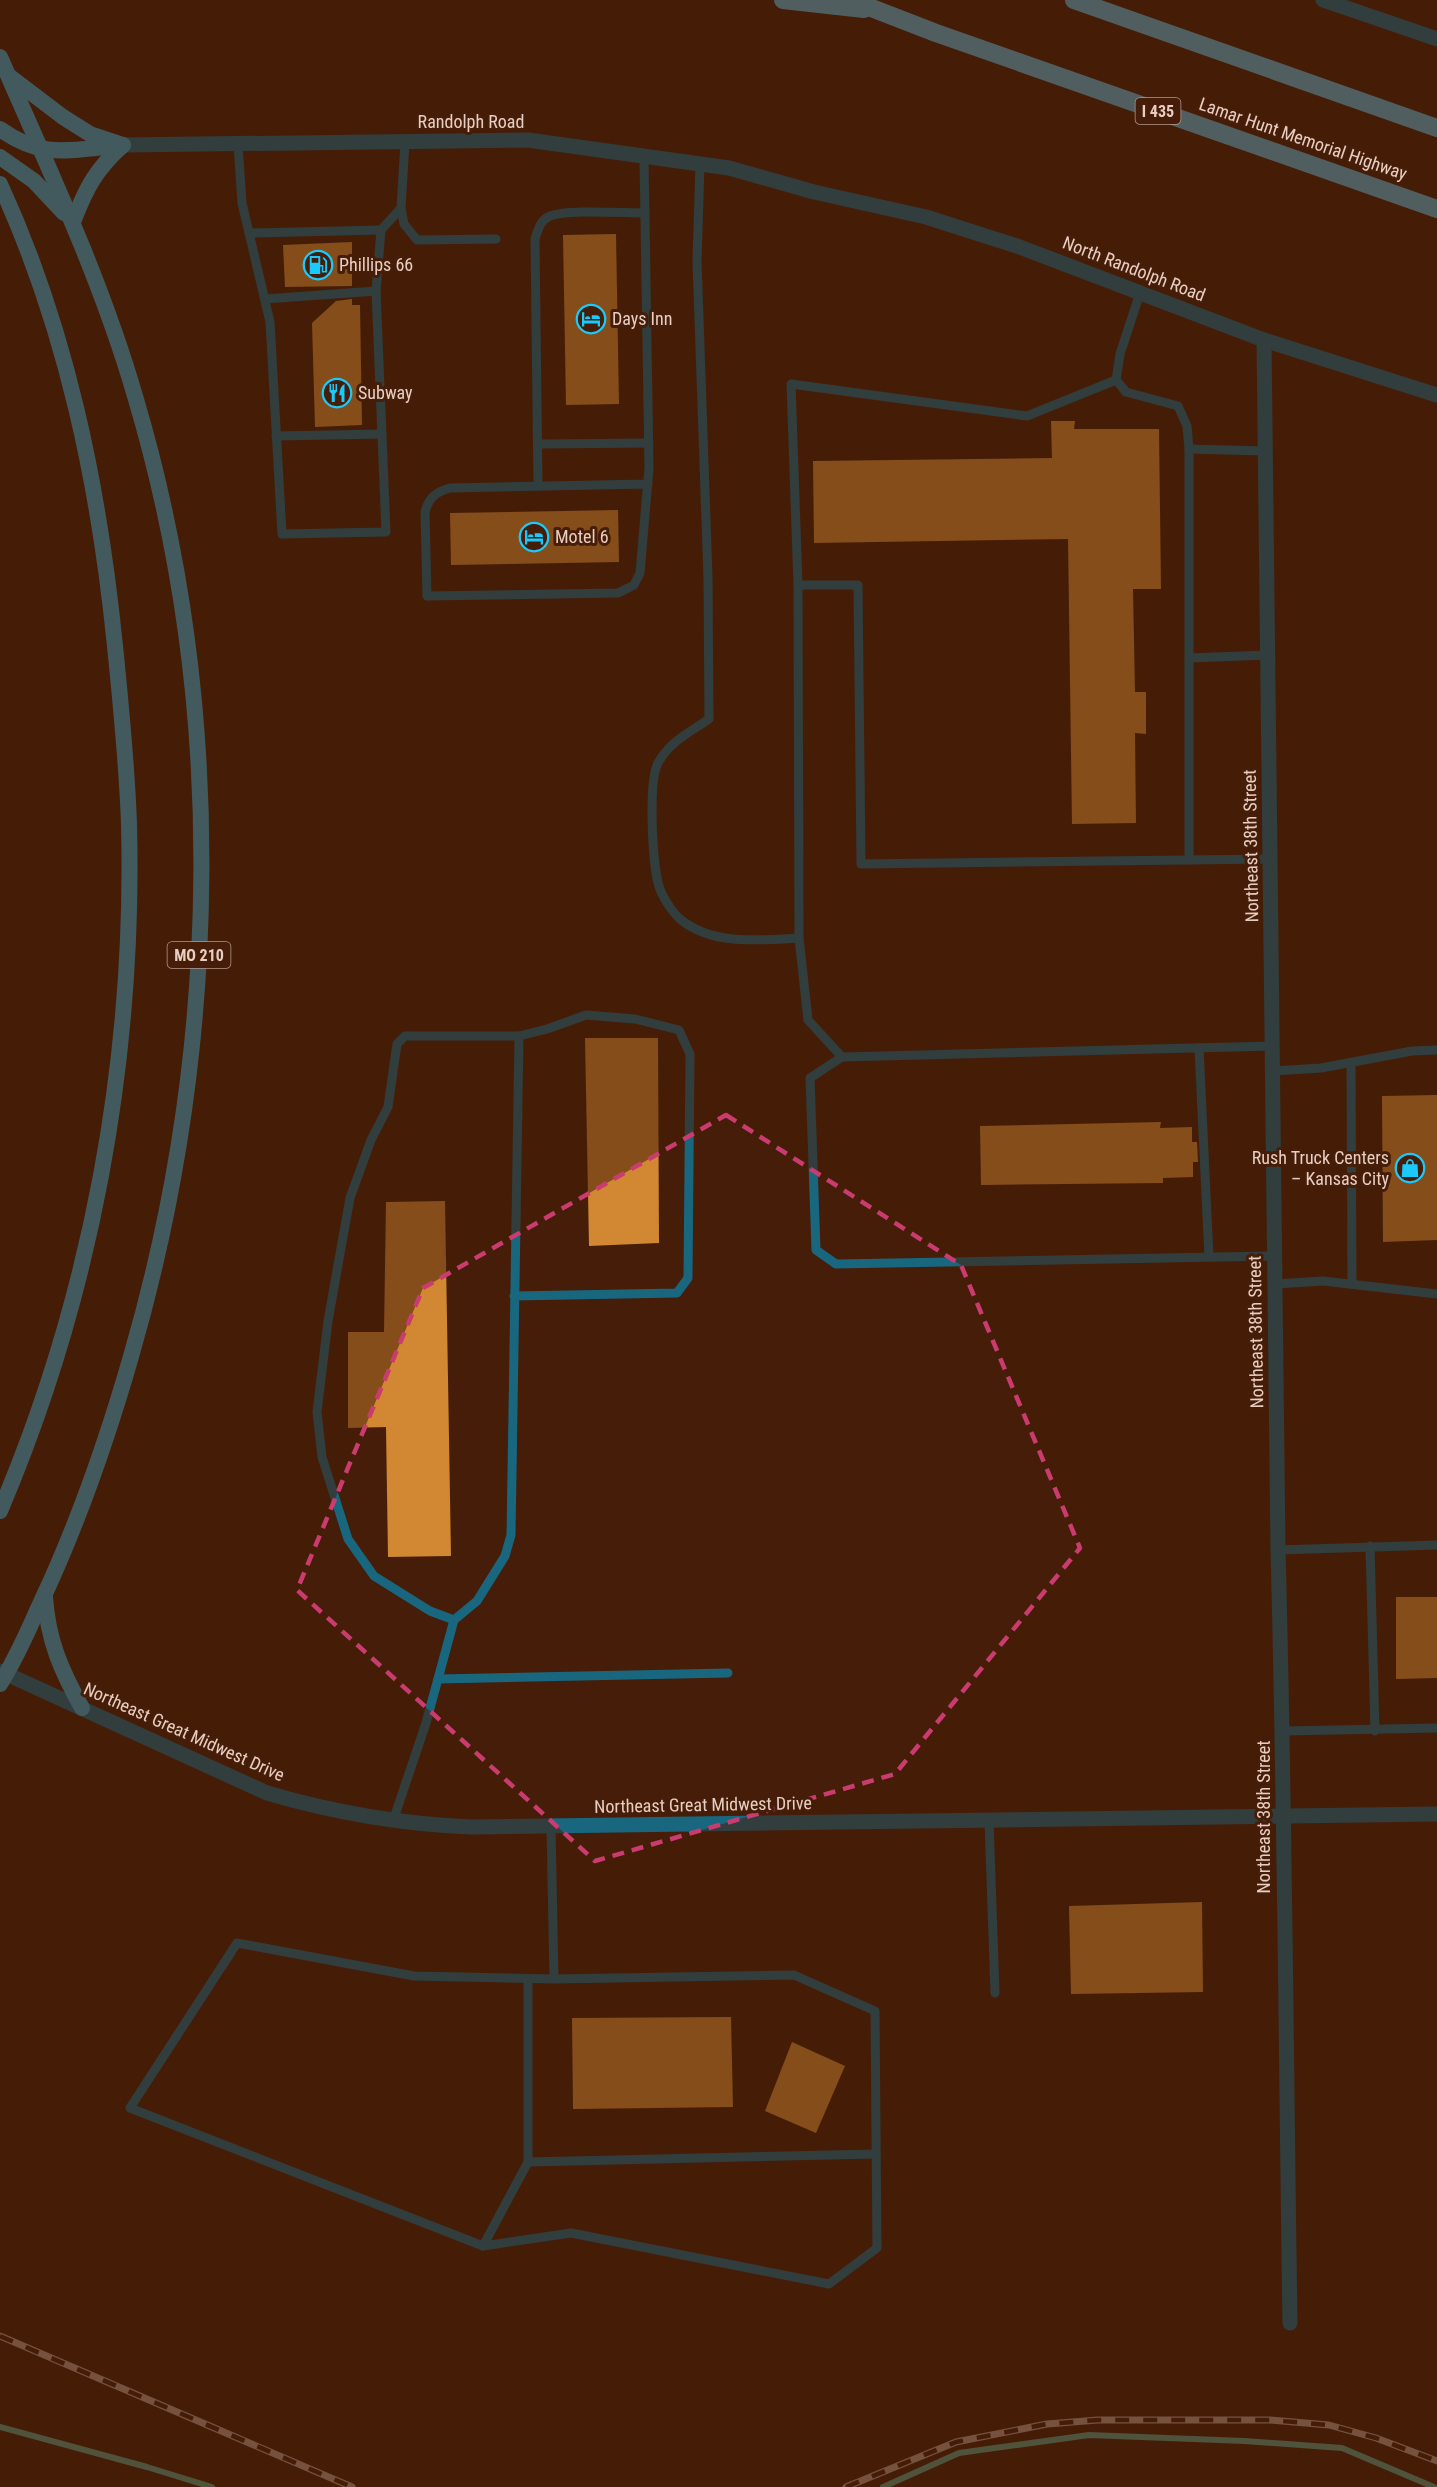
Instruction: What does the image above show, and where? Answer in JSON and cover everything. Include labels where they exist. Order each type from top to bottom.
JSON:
[{"type":"highway","points":[[783,0],[817,6],[881,10]]},
{"type":"highway","name":"Lamar Hunt Memorial Highway","points":[[851,0],[936,33],[1437,208]]},
{"type":"highway","points":[[1074,0],[1437,128]]},
{"type":"highway","name":"MO 210","points":[[0,57],[102,292],[135,395],[169,534],[186,640],[195,713],[201,832],[200,927],[195,1011],[185,1105],[153,1280],[123,1385],[89,1487],[45,1594],[2,1676]]},
{"type":"highway","points":[[8,75],[63,117],[90,134],[123,145]]},
{"type":"highway","points":[[0,129],[16,141],[41,150],[123,145]]},
{"type":"highway","points":[[0,157],[34,181],[73,222],[92,179],[103,162],[123,145]]},
{"type":"highway","points":[[0,1511],[44,1400],[66,1327],[86,1250],[107,1147],[124,995],[129,872],[125,753],[108,574],[98,506],[75,400],[52,321],[24,238],[1,188]]},
{"type":"highway","points":[[45,1594],[47,1624],[60,1669],[82,1708]]},
{"type":"street","points":[[1323,0],[1437,39]]},
{"type":"street","name":"Randolph Road","points":[[123,145],[528,140],[729,168],[814,192]]},
{"type":"street","name":"North Randolph Road","points":[[814,192],[937,220],[1017,246],[1264,340],[1437,395]]},
{"type":"street","name":"Northeast 38th Street","points":[[1264,340],[1278,1550],[1283,1731],[1282,1818],[1290,2323]]},
{"type":"street","name":"Northeast Great Midwest Drive","points":[[2,1676],[82,1708],[267,1793],[312,1806],[393,1821],[471,1827],[551,1827],[1437,1814]]},
{"type":"lane","points":[[405,142],[401,208],[404,224],[417,240],[496,239]]},
{"type":"lane","points":[[238,144],[242,203],[270,322],[282,534],[386,532],[376,291],[381,230],[401,208]]},
{"type":"lane","points":[[644,157],[649,443],[648,484],[640,573],[634,585],[618,593],[427,596],[425,512],[428,502],[436,492],[450,488],[648,484]]},
{"type":"lane","points":[[700,164],[697,261],[708,578],[709,719],[668,747],[656,766],[653,790],[653,865],[660,891],[679,919],[703,932],[739,940],[799,938]]},
{"type":"lane","points":[[538,486],[535,239],[539,226],[548,217],[564,214],[645,213]]},
{"type":"lane","points":[[249,233],[381,230]]},
{"type":"lane","points":[[265,299],[376,291]]},
{"type":"lane","points":[[1140,292],[1120,354],[1116,380],[1125,392],[1178,406],[1187,426],[1189,449],[1189,860]]},
{"type":"lane","points":[[842,1057],[808,1020],[799,938],[798,585],[791,384],[1027,416],[1116,380]]},
{"type":"lane","points":[[276,436],[382,434]]},
{"type":"lane","points":[[538,444],[649,443]]},
{"type":"lane","points":[[1189,449],[1266,451]]},
{"type":"lane","points":[[798,585],[858,585],[861,864],[1270,859]]},
{"type":"lane","points":[[1189,658],[1268,655]]},
{"type":"lane","points":[[454,1620],[430,1611],[374,1576],[348,1539],[322,1456],[317,1412],[328,1321],[350,1198],[363,1160],[388,1107],[398,1044],[405,1036],[519,1036],[586,1015],[635,1019],[679,1030],[690,1054],[688,1278],[677,1293],[514,1296]]},
{"type":"lane","points":[[393,1821],[438,1679],[454,1620],[477,1600],[490,1582],[505,1556],[511,1535],[519,1036]]},
{"type":"lane","points":[[1272,1046],[842,1057],[810,1078],[816,1250],[836,1264],[1275,1256]]},
{"type":"lane","points":[[1199,1048],[1209,1257]]},
{"type":"lane","points":[[1273,1071],[1321,1068],[1412,1051],[1437,1050]]},
{"type":"lane","points":[[1351,1063],[1352,1284]]},
{"type":"lane","points":[[1275,1284],[1323,1281],[1437,1294]]},
{"type":"lane","points":[[1278,1550],[1437,1545]]},
{"type":"lane","points":[[1370,1546],[1375,1731]]},
{"type":"lane","points":[[438,1679],[728,1673]]},
{"type":"lane","points":[[1283,1731],[1437,1728]]},
{"type":"lane","points":[[989,1821],[995,1993]]},
{"type":"lane","points":[[551,1827],[554,1979]]},
{"type":"lane","points":[[237,1943],[414,1976],[528,1979],[794,1975],[874,2011],[877,2248],[829,2284],[571,2233],[483,2247],[130,2108],[237,1943]]},
{"type":"lane","points":[[483,2247],[528,2162],[528,1979]]},
{"type":"lane","points":[[528,2162],[876,2154]]},
{"type":"highlighted area","points":[[726,1115],[961,1265],[1080,1548],[895,1774],[595,1861],[297,1590],[423,1288]]},
{"type":"building","name":"Days Inn","points":[[616,234],[619,404],[566,405],[563,235]]},
{"type":"building","name":"Phillips 66","points":[[352,242],[352,286],[285,287],[283,245]]},
{"type":"building","points":[[352,299],[352,305],[360,305],[362,425],[315,427],[312,323],[336,301]]},
{"type":"building","points":[[1051,421],[1075,421],[1074,429],[1159,429],[1161,589],[1133,589],[1135,692],[1146,692],[1146,734],[1135,733],[1136,823],[1072,824],[1068,539],[814,543],[813,461],[1052,458]]},
{"type":"building","name":"Motel 6","points":[[618,510],[619,562],[451,565],[450,513]]},
{"type":"building","points":[[585,1038],[658,1038],[659,1243],[589,1246]]},
{"type":"building","name":"Rush Truck Centers – Kansas City","points":[[1437,1095],[1437,1240],[1383,1242],[1382,1096]]},
{"type":"building","points":[[1161,1122],[1160,1128],[1192,1127],[1192,1142],[1197,1142],[1198,1162],[1193,1162],[1193,1177],[1163,1178],[1163,1183],[981,1185],[980,1126]]},
{"type":"building","points":[[445,1201],[451,1556],[388,1557],[386,1427],[348,1428],[348,1332],[384,1332],[386,1202]]},
{"type":"building","points":[[1396,1597],[1437,1597],[1437,1678],[1396,1679]]},
{"type":"building","points":[[1202,1902],[1203,1992],[1071,1994],[1069,1906]]},
{"type":"building","points":[[731,2017],[733,2107],[573,2109],[572,2018]]},
{"type":"building","points":[[792,2042],[845,2066],[816,2133],[765,2111]]},
{"type":"waterway","points":[[0,2427],[212,2487]]},
{"type":"waterway","points":[[883,2487],[959,2453],[1089,2435],[1245,2441],[1342,2448],[1434,2487]]},
{"type":"railway","points":[[0,2336],[352,2487]]},
{"type":"railway","points":[[846,2487],[956,2442],[1047,2424],[1098,2420],[1270,2420],[1329,2425],[1376,2438],[1437,2461]]},
{"type":"place","name":"Phillips 66","points":[[318,265]]},
{"type":"place","name":"Days Inn","points":[[591,319]]},
{"type":"place","name":"Subway","points":[[337,393]]},
{"type":"place","name":"Motel 6","points":[[534,537]]},
{"type":"place","name":"Rush Truck Centers – Kansas City","points":[[1410,1168]]}]
